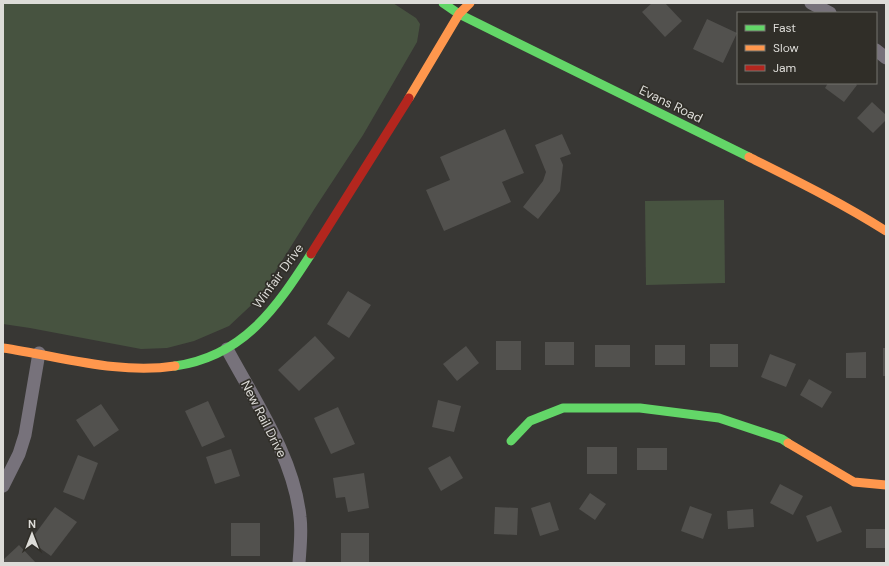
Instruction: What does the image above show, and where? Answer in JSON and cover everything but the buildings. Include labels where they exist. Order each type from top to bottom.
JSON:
[{"type":"street","name":"Evans Road","points":[[443,3],[459,14],[807,186],[886,231]]},
{"type":"street","name":"Winfair Drive","points":[[3,348],[129,369],[152,369],[172,367],[196,361],[227,349],[242,339],[262,320],[287,289],[397,119],[459,14],[470,3]]},
{"type":"street","points":[[811,3],[828,12]]},
{"type":"street","points":[[877,51],[886,58]]},
{"type":"street","name":"New Rail Drive","points":[[227,349],[283,451],[297,496],[301,542],[299,563]]},
{"type":"street","points":[[3,486],[19,454],[25,435],[39,353]]},
{"type":"street","points":[[511,441],[530,422],[563,408],[640,408],[719,418],[782,439],[854,482],[886,485]]},
{"type":"green space","points":[[3,3],[393,3],[416,18],[420,24],[417,42],[363,135],[258,299],[229,326],[194,341],[167,348],[141,349],[3,324]]},
{"type":"green space","points":[[724,200],[725,283],[646,285],[645,201]]},
{"type":"traffic: fast","points":[[443,3],[459,14],[749,157]]},
{"type":"traffic: fast","points":[[175,366],[199,361],[220,352],[239,340],[271,311],[311,254]]},
{"type":"traffic: fast","points":[[511,441],[530,421],[563,408],[640,408],[719,418],[782,439],[788,443]]},
{"type":"traffic: slow","points":[[409,98],[459,14],[470,3]]},
{"type":"traffic: slow","points":[[749,157],[835,201],[886,231]]},
{"type":"traffic: slow","points":[[3,348],[111,366],[132,368],[175,366]]},
{"type":"traffic: slow","points":[[788,443],[854,482],[886,485]]},
{"type":"traffic: jam","points":[[311,254],[409,98]]}]
